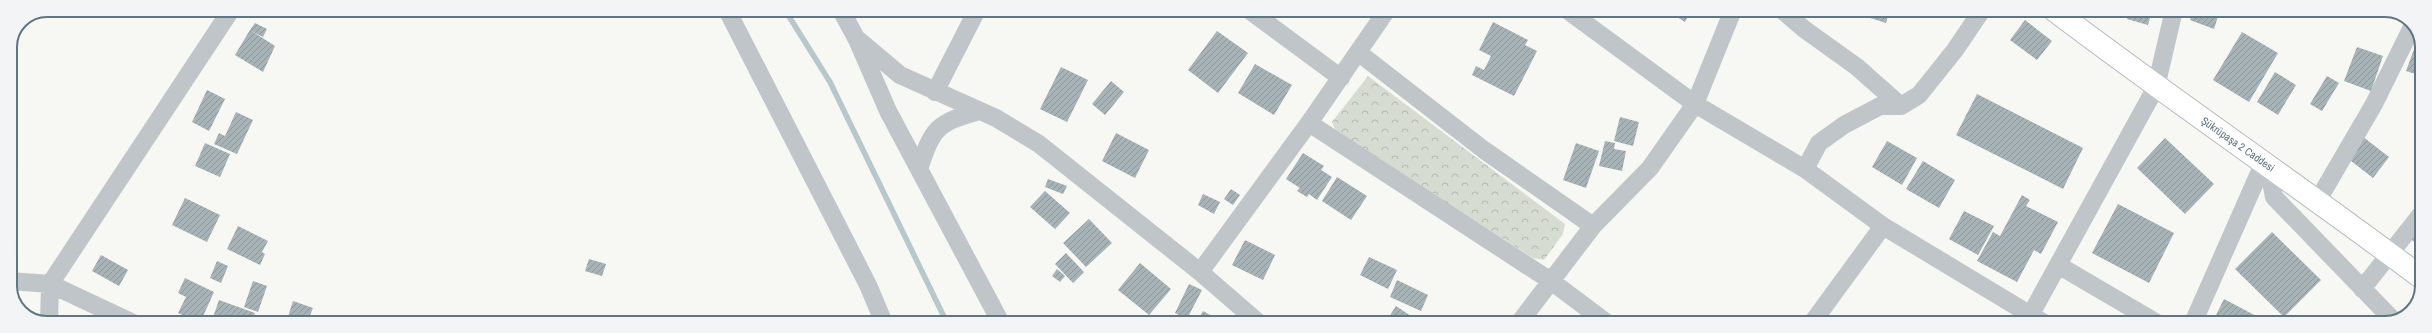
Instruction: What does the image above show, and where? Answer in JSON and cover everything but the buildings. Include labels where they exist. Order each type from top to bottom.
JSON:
[{"type":"main road","name":"Şükrüpaşa 2 Caddesi","points":[[2063,17],[2156,87],[2318,200],[2415,273]]},
{"type":"street","points":[[49,316],[50,284],[226,17]]},
{"type":"street","points":[[731,17],[868,285],[881,316]]},
{"type":"street","points":[[845,17],[856,38],[888,111],[997,316]]},
{"type":"street","points":[[935,92],[973,17]]},
{"type":"street","points":[[1259,17],[1341,78]]},
{"type":"street","points":[[1200,272],[1309,123],[1359,53],[1382,17]]},
{"type":"street","points":[[1576,17],[1695,104],[1805,169],[1883,226],[2032,316]]},
{"type":"street","points":[[1524,316],[1593,226],[1650,168],[1695,104],[1730,17]]},
{"type":"street","points":[[1790,17],[1804,29],[1857,67],[1901,106]]},
{"type":"street","points":[[1805,169],[1819,143],[1844,125],[1880,106],[1901,106],[1918,94],[1955,50],[1977,17]]},
{"type":"street","points":[[2038,316],[2058,265],[2156,87],[2172,17]]},
{"type":"street","points":[[2318,200],[2374,104],[2410,31]]},
{"type":"street","points":[[856,38],[900,75],[935,92],[996,118],[1039,144],[1200,272],[1251,316]]},
{"type":"street","points":[[1359,53],[1484,150],[1593,226]]},
{"type":"street","points":[[919,169],[935,132],[946,121],[979,111]]},
{"type":"street","points":[[1309,123],[1551,282],[1597,316]]},
{"type":"street","points":[[2266,164],[2274,197],[2389,316]]},
{"type":"street","points":[[2196,316],[2266,164]]},
{"type":"street","points":[[2362,289],[2415,221]]},
{"type":"street","points":[[1817,316],[1883,226]]},
{"type":"street","points":[[2058,265],[2145,316]]},
{"type":"street","points":[[17,282],[50,284],[118,316]]},
{"type":"green space","points":[[1368,76],[1565,224],[1563,234],[1544,260],[1533,258],[1336,132],[1332,122]]},
{"type":"waterway","points":[[789,17],[830,82],[944,316]]}]
